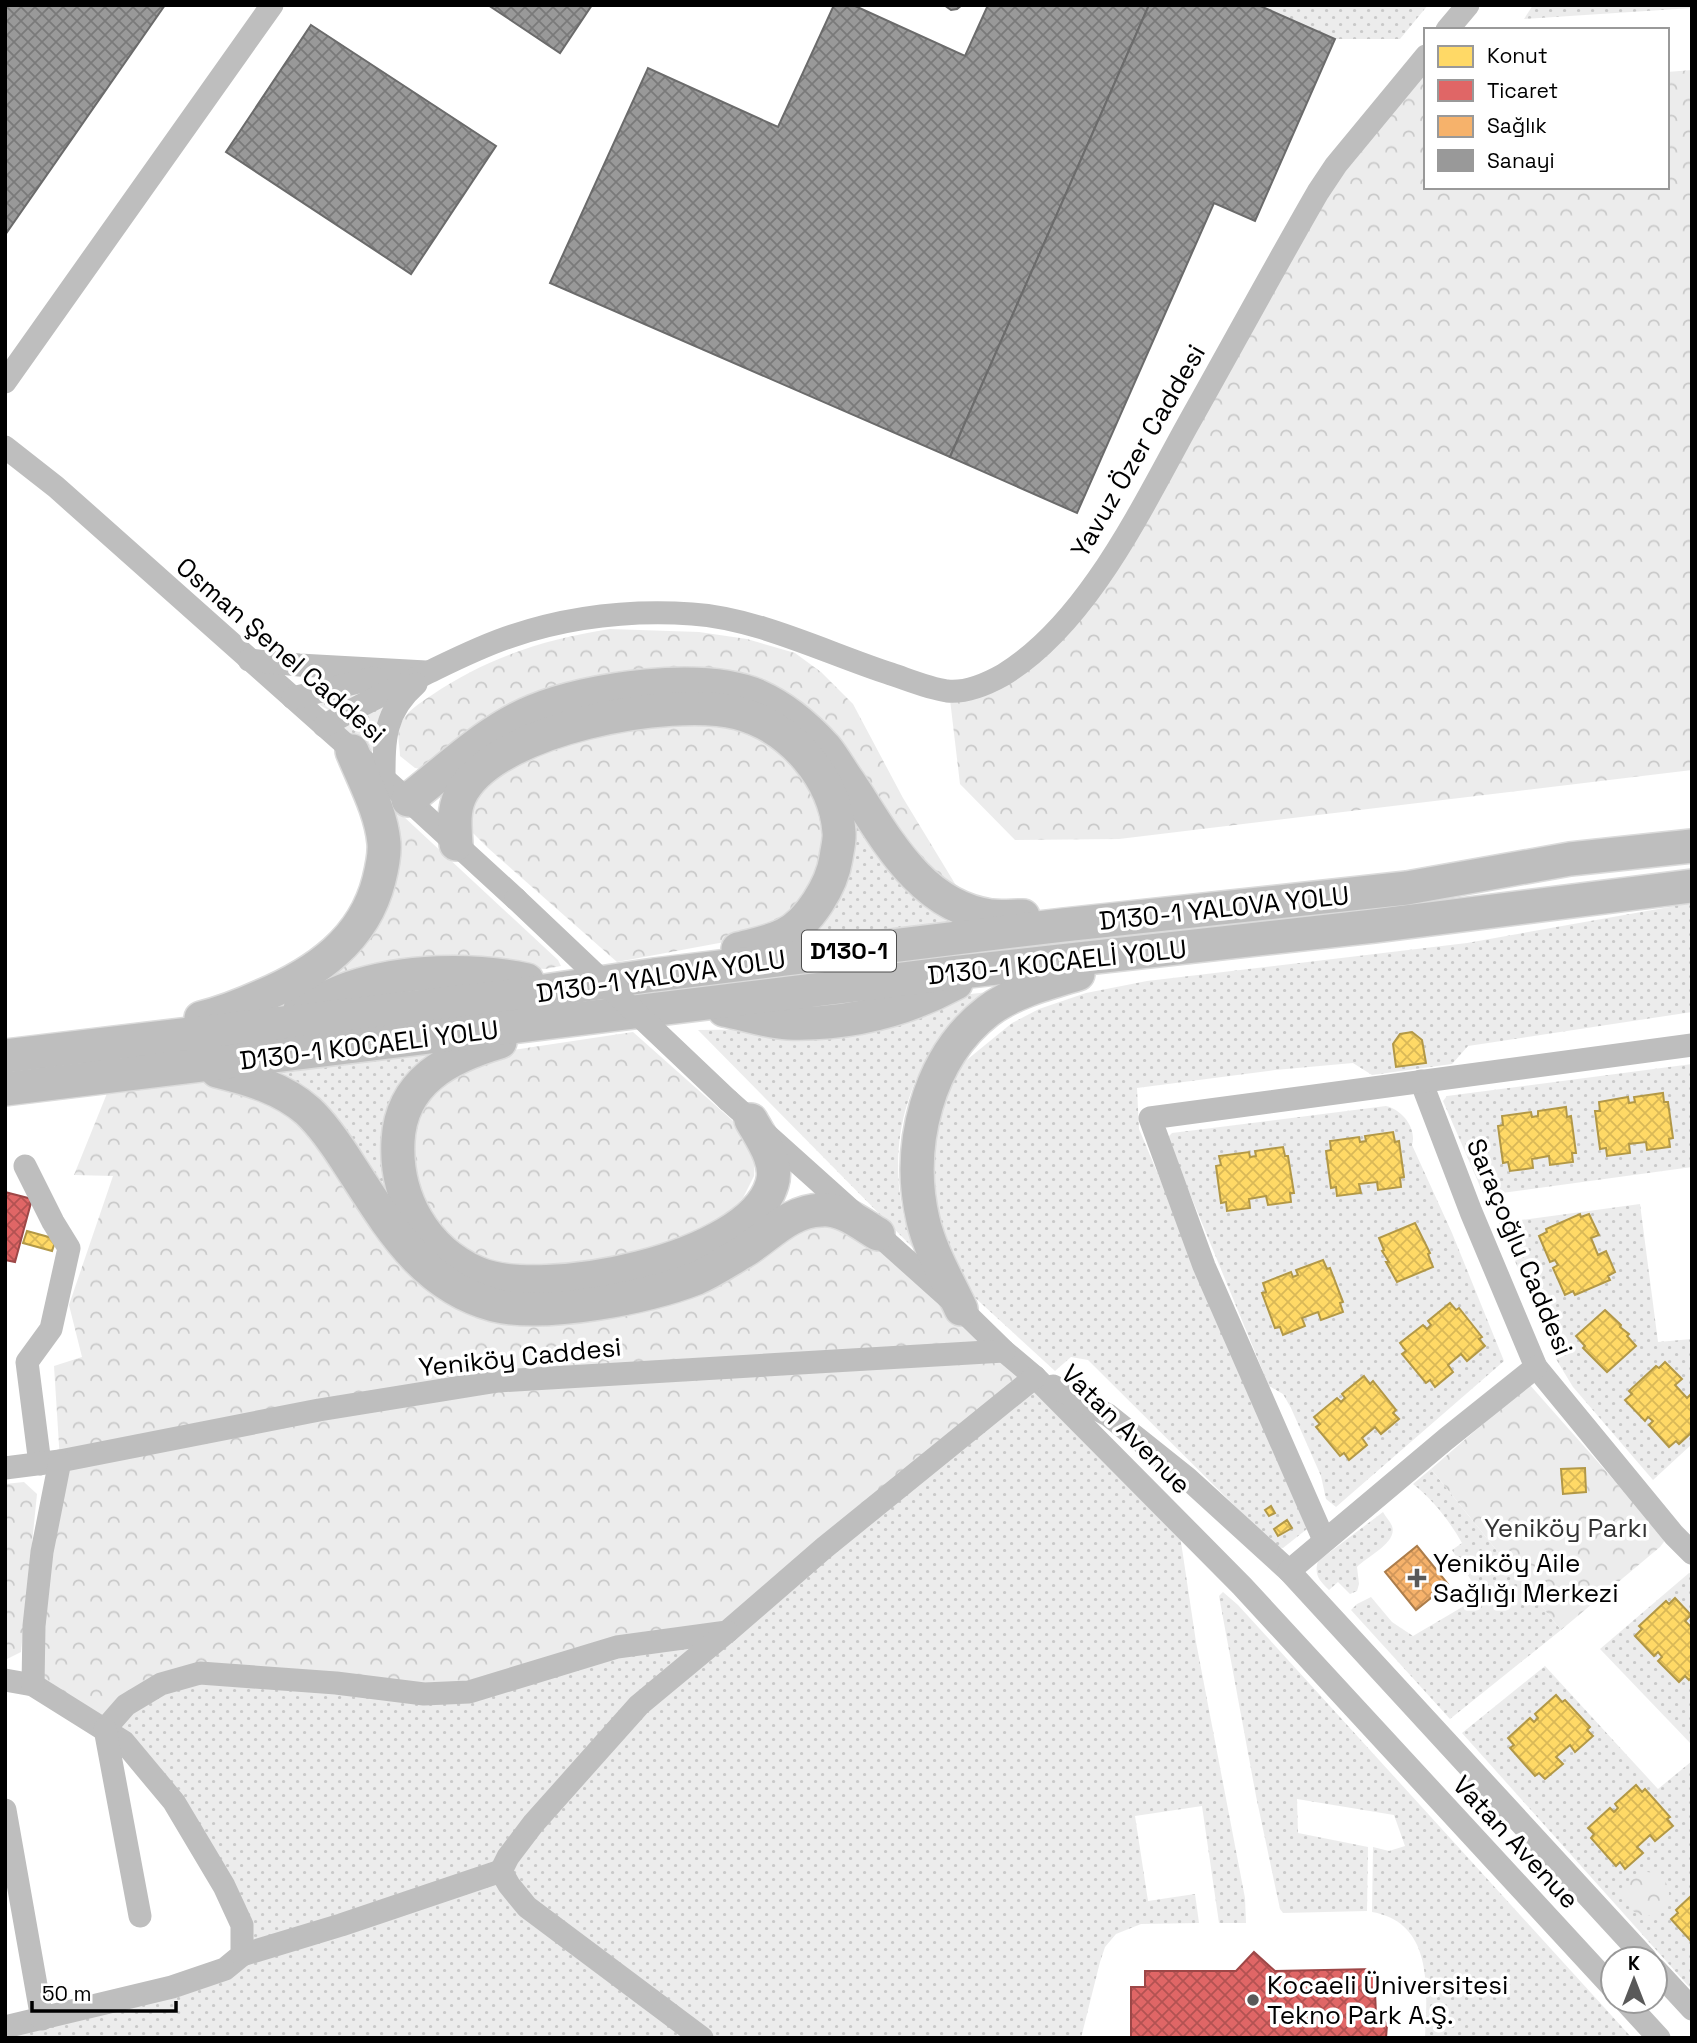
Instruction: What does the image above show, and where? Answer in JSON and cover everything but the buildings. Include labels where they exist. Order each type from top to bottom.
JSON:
[{"type":"highway","points":[[396,789],[534,711],[584,696],[654,685],[705,684],[756,695],[792,714],[827,749],[894,852],[929,889],[957,905],[991,916],[1086,912],[1520,868]]},
{"type":"highway","points":[[456,844],[456,810],[459,797],[467,786],[505,754],[576,724],[661,710],[703,709],[738,713],[775,730],[818,770],[833,799],[840,833],[834,867],[825,891],[807,916],[785,935],[654,975]]},
{"type":"highway","points":[[12,1055],[219,1013],[295,982],[345,944],[364,919],[376,894],[383,867],[384,844],[379,816],[352,751]]},
{"type":"highway","name":"D130-1 YALOVA YOLU","points":[[12,1055],[258,1025],[349,989],[425,974],[451,973],[521,979],[563,988],[1063,925],[1408,888],[1570,859],[1692,846]]},
{"type":"highway","name":"D130-1 KOCAELİ YOLU","points":[[5,1089],[1692,886]]},
{"type":"highway","points":[[961,1309],[923,1221],[916,1170],[919,1131],[935,1082],[959,1040],[989,1010],[1026,991],[1075,975],[1196,947]]},
{"type":"highway","points":[[577,1020],[457,1056],[441,1065],[424,1080],[408,1101],[398,1133],[397,1161],[402,1188],[414,1217],[432,1242],[453,1260],[478,1274],[513,1282],[552,1283],[636,1269],[681,1256],[724,1235],[752,1214],[764,1200],[773,1182],[773,1166],[766,1145],[739,1110]]},
{"type":"highway","points":[[197,1067],[255,1081],[285,1095],[308,1111],[338,1148],[398,1237],[424,1268],[456,1290],[495,1305],[538,1308],[649,1293],[699,1277],[747,1250],[788,1219],[812,1211],[837,1210],[878,1234]]},
{"type":"street","points":[[5,382],[272,5]]},
{"type":"street","points":[[1449,28],[1468,5]]},
{"type":"street","name":"Yavuz Özer Caddesi","points":[[324,726],[362,704],[462,656],[513,636],[588,618],[643,613],[695,614],[731,621],[786,636],[918,683],[949,691],[972,689],[1003,674],[1036,648],[1063,621],[1123,541],[1318,192],[1424,58]]},
{"type":"street","name":"Osman Şenel Caddesi","points":[[5,447],[56,487],[396,789],[739,1110],[1035,1377]]},
{"type":"street","name":"Yavuz Özer Caddesi","points":[[249,660],[429,672]]},
{"type":"street","name":"Yavuz Özer Caddesi","points":[[293,698],[353,682],[429,672]]},
{"type":"street","name":"Yavuz Özer Caddesi","points":[[396,789],[385,739],[388,724],[400,701],[429,672]]},
{"type":"street","points":[[1324,1541],[1204,1266],[1150,1118],[1692,1045]]},
{"type":"street","name":"Saraçoğlu Caddesi","points":[[1422,1081],[1471,1212],[1536,1367],[1687,1544]]},
{"type":"street","points":[[25,1166],[69,1248],[51,1329],[27,1362],[50,1463],[34,1626],[33,1685]]},
{"type":"street","name":"Yeniköy Caddesi","points":[[5,1468],[50,1463],[319,1410],[498,1381],[1004,1351]]},
{"type":"street","points":[[1289,1571],[1536,1367]]},
{"type":"street","points":[[5,2027],[172,1987],[225,1969],[242,1955],[501,1871],[508,1857],[533,1825],[639,1704],[824,1548],[1035,1377]]},
{"type":"street","name":"Vatan Avenue","points":[[1035,1377],[1108,1415],[1187,1478],[1289,1571],[1633,1945]]},
{"type":"street","name":"Vatan Avenue","points":[[1035,1377],[1242,1586],[1599,1973]]},
{"type":"street","points":[[105,1729],[126,1706],[161,1684],[200,1673],[335,1683],[424,1694],[469,1692],[617,1647],[727,1632]]},
{"type":"street","points":[[5,1680],[33,1685],[124,1742],[174,1802],[224,1886],[242,1925],[242,1955]]},
{"type":"street","points":[[105,1729],[140,1916]]},
{"type":"street","points":[[5,1810],[42,2019]]},
{"type":"street","points":[[501,1871],[527,1907],[686,2034]]},
{"type":"street","points":[[1669,1984],[1692,2009]]},
{"type":"street","points":[[1638,2015],[1659,2038]]},
{"type":"green space","points":[[1258,5],[1428,5],[1400,39],[1335,39]]},
{"type":"green space","points":[[1533,5],[1692,5],[1692,8],[1524,19]]},
{"type":"green space","points":[[1424,59],[1424,189],[1669,189],[1669,72],[1692,70],[1692,770],[1119,839],[1015,840],[960,784],[949,691],[972,689],[1063,621],[1273,268]]},
{"type":"green space","points":[[610,629],[699,632],[747,639],[795,653],[821,672],[853,704],[903,798],[960,892],[939,882],[787,695],[426,770],[415,768],[400,756],[398,732],[404,718],[417,705],[452,682],[517,652],[562,638]]},
{"type":"green space","points":[[379,683],[330,711],[320,705],[321,702]]},
{"type":"green space","points":[[386,702],[375,747],[371,753],[344,729],[344,726]]},
{"type":"green space","points":[[716,722],[762,736],[801,772],[814,797],[821,829],[821,854],[815,877],[804,900],[786,918],[730,941],[617,962],[471,831],[474,798],[505,767],[570,735]]},
{"type":"green space","points":[[839,795],[967,924],[797,941]]},
{"type":"green space","points":[[388,802],[558,960],[561,966],[545,969],[488,966],[313,980],[343,958]]},
{"type":"green space","points":[[1692,903],[1692,1012],[1468,1046],[1452,1064],[1372,1075],[1353,1063],[1137,1088],[1139,1129],[1307,1529],[1283,1548],[1276,1547],[1088,1360],[1071,1357],[1055,1371],[971,1294],[950,1261],[925,1182],[948,1080],[963,1063],[1012,1023],[1039,1009],[1086,993],[1147,981],[1467,943]]},
{"type":"green space","points":[[996,991],[935,1046],[924,1063],[908,1101],[898,1160],[903,1213],[913,1248],[698,1030],[781,1029],[946,997]]},
{"type":"green space","points":[[633,1032],[741,1128],[755,1156],[754,1176],[743,1198],[723,1217],[695,1236],[609,1261],[513,1269],[475,1259],[444,1234],[412,1181],[411,1117],[429,1089],[493,1053]]},
{"type":"green space","points":[[432,1052],[404,1081],[396,1209],[263,1076]]},
{"type":"green space","points":[[1692,1064],[1692,1167],[1487,1195],[1483,1193],[1443,1101],[1447,1096]]},
{"type":"green space","points":[[197,1067],[285,1095],[456,1290],[837,1210],[1035,1377],[727,1632],[469,1692],[200,1673],[105,1729],[33,1685],[60,1461],[54,1366],[82,1357],[69,1305],[113,1176],[74,1175],[114,1076]]},
{"type":"green space","points":[[1386,1106],[1403,1116],[1410,1127],[1412,1145],[1452,1233],[1504,1361],[1336,1507],[1326,1499],[1321,1476],[1291,1408],[1283,1394],[1269,1386],[1167,1138],[1172,1133]]},
{"type":"green space","points":[[1640,1204],[1658,1342],[1692,1339],[1692,1444],[1653,1480],[1573,1387],[1556,1359],[1499,1223]]},
{"type":"green space","points":[[1035,1377],[1178,1522],[1196,1642],[1245,1898],[1246,1923],[1219,1923],[1202,1806],[1135,1816],[1148,1901],[1195,1894],[1199,1923],[1141,1924],[1116,1934],[1105,1947],[1081,2038],[5,2038],[242,1955],[224,1886],[105,1729],[126,1705]]},
{"type":"green space","name":"Yeniköy Parkı","points":[[1529,1384],[1666,1539],[1660,1547],[1561,1630],[1431,1469]]},
{"type":"green space","points":[[1431,1469],[1561,1630],[1450,1719],[1351,1610],[1371,1597],[1392,1622],[1413,1636],[1481,1596],[1452,1550],[1462,1543],[1446,1518],[1413,1484]]},
{"type":"green space","points":[[24,1482],[37,1494],[21,1652],[5,1660],[5,1484]]},
{"type":"green space","points":[[1383,1512],[1393,1532],[1386,1544],[1357,1567],[1357,1591],[1350,1594],[1338,1582],[1329,1590],[1318,1577],[1318,1561]]},
{"type":"green space","points":[[1689,1573],[1692,1574],[1692,1745],[1600,1649]]},
{"type":"green space","points":[[1223,1592],[1238,1605],[1599,2002],[1599,2015],[1611,2015],[1632,2038],[1425,2038],[1425,1980],[1417,1944],[1407,1929],[1392,1919],[1372,1912],[1373,1847],[1389,1851],[1405,1846],[1394,1815],[1297,1799],[1298,1833],[1368,1847],[1367,1911],[1283,1913],[1256,1796],[1219,1596]]},
{"type":"green space","points":[[1545,1666],[1658,1789],[1692,1761],[1692,1990],[1669,1964],[1669,1945],[1652,1945],[1462,1733]]},
{"type":"green space","points":[[1647,1872],[1656,1873],[1663,1878],[1668,1885],[1668,1903],[1663,1910],[1656,1915],[1647,1916],[1638,1915],[1631,1910],[1626,1903],[1625,1894],[1626,1885],[1631,1878],[1638,1873]]},
{"type":"place","name":"Yeniköy Aile Sağlığı Merkezi","points":[[1417,1578]]},
{"type":"place","name":"Kocaeli Üniversitesi Tekno Park A.Ş.","points":[[1253,2000]]}]
